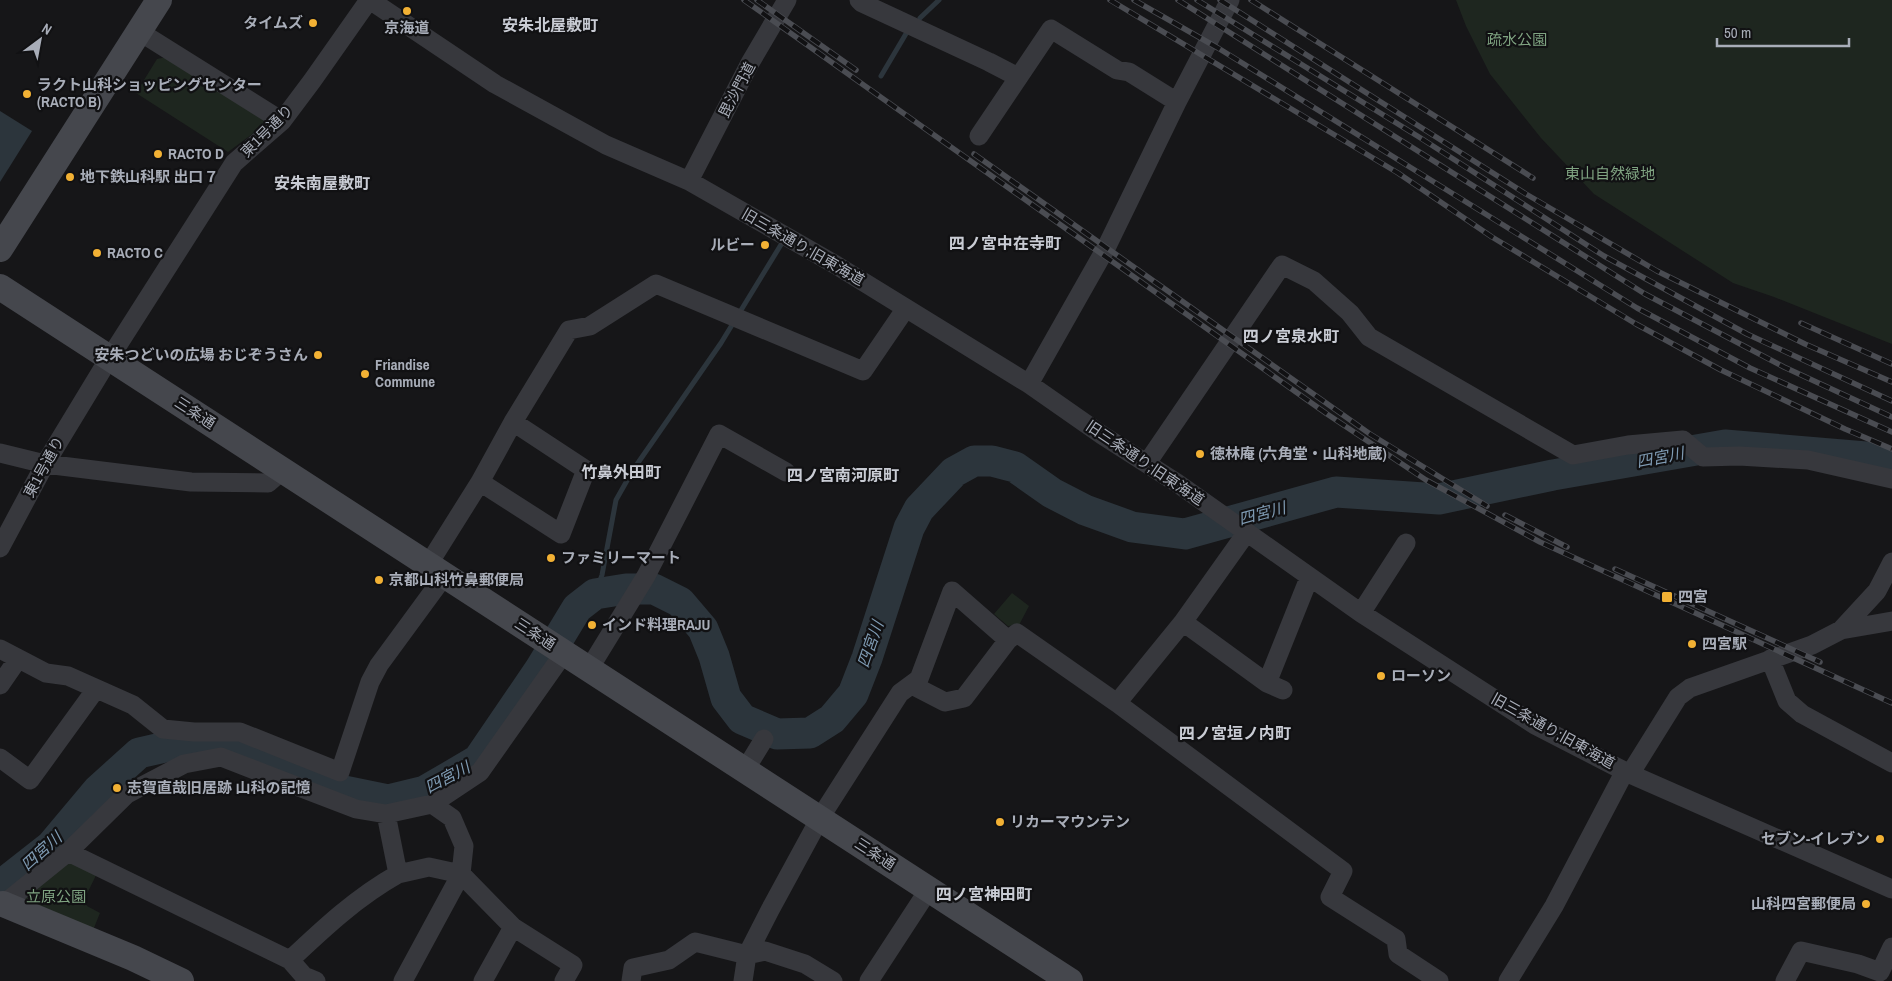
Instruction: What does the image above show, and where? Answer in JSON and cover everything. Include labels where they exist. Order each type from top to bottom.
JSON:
[{"type":"main road","points":[[0,249],[159,0]]},
{"type":"main road","name":"三条通","points":[[0,286],[1070,981]]},
{"type":"main road","points":[[2,905],[133,958],[182,981]]},
{"type":"street","name":"東1号通り","points":[[0,548],[45,464],[109,358],[234,163],[282,121],[369,0]]},
{"type":"street","name":"旧三条通り;旧東海道","points":[[369,0],[495,84],[606,145],[689,181],[836,265],[1029,384],[1224,516],[1309,578],[1534,725],[1628,772],[1891,886]]},
{"type":"street","points":[[859,0],[989,62],[1018,78]]},
{"type":"street","points":[[1029,384],[1106,248],[1177,102],[1230,0]]},
{"type":"street","name":"毘沙門道","points":[[689,181],[781,2]]},
{"type":"street","points":[[979,136],[1051,29],[1117,70],[1129,72],[1177,102]]},
{"type":"street","points":[[140,32],[282,121]]},
{"type":"street","points":[[1147,463],[1282,265],[1314,281],[1350,313],[1369,337],[1573,455],[1628,445],[1683,440],[1704,457],[1738,456],[1808,460],[1892,479]]},
{"type":"street","points":[[0,648],[46,673],[68,676],[133,705],[163,729],[194,732],[240,732],[340,772],[370,682],[437,570],[480,482],[513,422],[568,330],[590,326],[656,284],[863,371],[906,308]]},
{"type":"street","points":[[480,482],[561,534],[586,470],[513,422]]},
{"type":"street","points":[[589,669],[646,576],[719,434],[786,472]]},
{"type":"street","points":[[0,453],[45,464],[190,482],[268,483],[283,470]]},
{"type":"street","points":[[1116,703],[1183,622],[1243,530]]},
{"type":"street","points":[[1361,613],[1406,543]]},
{"type":"street","points":[[1841,630],[1877,591],[1892,562]]},
{"type":"street","points":[[1183,622],[1275,686],[1309,578]]},
{"type":"street","points":[[744,981],[747,955],[820,818],[900,693],[919,679],[952,591],[1008,640]]},
{"type":"street","points":[[1508,981],[1554,906],[1628,772],[1678,697],[1690,688],[1812,645],[1841,630],[1892,621]]},
{"type":"street","points":[[912,685],[946,702],[964,698],[1008,640],[1017,633],[1116,703],[1343,871],[1330,898],[1396,939],[1398,954],[1439,981]]},
{"type":"street","points":[[2,905],[68,852],[127,794],[184,764],[221,757],[356,809],[386,814],[432,804],[480,772],[557,647]]},
{"type":"street","points":[[0,685],[18,659]]},
{"type":"street","points":[[1770,660],[1787,701],[1802,714],[1892,762]]},
{"type":"street","points":[[0,758],[30,780],[96,689]]},
{"type":"street","points":[[745,770],[764,739]]},
{"type":"street","points":[[403,981],[461,874],[464,846],[452,818],[432,804]]},
{"type":"street","points":[[386,814],[398,874]]},
{"type":"street","points":[[68,852],[290,960],[304,976],[316,981]]},
{"type":"street","points":[[290,960],[337,916],[375,887],[398,874],[429,867],[461,874],[514,927],[572,965],[564,981]]},
{"type":"street","points":[[869,981],[929,889]]},
{"type":"street","points":[[483,981],[514,927]]},
{"type":"street","points":[[630,981],[633,968],[669,960],[695,942],[747,955],[764,952],[805,964],[833,981]]},
{"type":"street","points":[[1785,981],[1801,951],[1858,964],[1886,976],[1892,947]]},
{"type":"green space","points":[[1456,0],[1892,0],[1892,344],[1774,297],[1733,283],[1594,194],[1541,138],[1490,74],[1466,26]]},
{"type":"green space","points":[[167,57],[264,116],[266,124],[228,152],[136,93],[157,59]]},
{"type":"green space","points":[[1012,593],[1029,606],[1019,625],[1008,626],[994,614]]},
{"type":"green space","name":"立原公園","points":[[68,852],[100,867],[84,900],[87,906],[100,913],[89,940],[3,904]]},
{"type":"shaded area","points":[[0,111],[32,131],[0,182]]},
{"type":"waterway","points":[[920,18],[939,0]]},
{"type":"waterway","points":[[881,76],[907,32]]},
{"type":"waterway","points":[[595,594],[602,575],[616,500],[633,470],[721,343],[782,243]]},
{"type":"waterway","name":"四宮川","points":[[0,886],[51,846],[98,790],[139,753],[200,739],[238,744],[344,791],[388,800],[425,791],[478,760],[540,669],[577,608],[595,594],[626,589],[654,589],[680,602],[703,629],[714,656],[726,698],[742,719],[777,734],[810,733],[832,719],[853,694],[867,658],[909,528],[919,509],[954,472],[974,461],[992,461],[1015,467],[1052,493],[1085,510],[1132,527],[1185,534],[1336,492],[1439,499],[1553,475],[1725,445],[1866,457],[1892,462]]},
{"type":"railway","points":[[744,0],[1327,414],[1426,480],[1540,542],[1892,703]]},
{"type":"railway","points":[[757,0],[856,70]]},
{"type":"railway","points":[[1110,0],[1398,173],[1492,237],[1636,324],[1721,370],[1845,429],[1892,449]]},
{"type":"railway","points":[[1134,0],[1218,48],[1637,308],[1750,368],[1892,432]]},
{"type":"railway","points":[[1178,0],[1645,294],[1784,367],[1892,417]]},
{"type":"railway","points":[[1197,0],[1419,137],[1604,256],[1747,334],[1892,401]]},
{"type":"railway","points":[[1220,0],[1526,194],[1657,271],[1805,344],[1892,382]]},
{"type":"railway","points":[[1251,0],[1533,178]]},
{"type":"railway","points":[[974,154],[1370,434],[1487,506]]},
{"type":"railway","points":[[1801,323],[1892,364]]},
{"type":"railway","points":[[1505,515],[1567,547]]},
{"type":"railway","points":[[1615,569],[1820,662]]},
{"type":"place","name":"京海道","points":[[407,11]]},
{"type":"place","name":"タイムズ","points":[[313,23]]},
{"type":"place","name":"ラクト山科ショッピングセンター (RACTO B)","points":[[27,94]]},
{"type":"place","name":"RACTO D","points":[[158,154]]},
{"type":"place","name":"地下鉄山科駅 出口７","points":[[70,177]]},
{"type":"place","name":"ルビー","points":[[765,245]]},
{"type":"place","name":"RACTO C","points":[[97,253]]},
{"type":"place","name":"安朱つどいの広場 おじぞうさん","points":[[318,355]]},
{"type":"place","name":"Friandise Commune","points":[[365,374]]},
{"type":"place","name":"徳林庵 (六角堂・山科地蔵)","points":[[1200,454]]},
{"type":"place","name":"ファミリーマート","points":[[551,558]]},
{"type":"place","name":"京都山科竹鼻郵便局","points":[[379,580]]},
{"type":"place","name":"四宮","points":[[1667,597]]},
{"type":"place","name":"インド料理RAJU","points":[[592,625]]},
{"type":"place","name":"四宮駅","points":[[1692,644]]},
{"type":"place","name":"ローソン","points":[[1381,676]]},
{"type":"place","name":"志賀直哉旧居跡 山科の記憶","points":[[117,788]]},
{"type":"place","name":"リカーマウンテン","points":[[1000,822]]},
{"type":"place","name":"セブン-イレブン","points":[[1880,839]]},
{"type":"place","name":"山科四宮郵便局","points":[[1866,904]]},
{"type":"district","name":"安朱北屋敷町","points":[[550,25]]},
{"type":"district","name":"安朱南屋敷町","points":[[322,183]]},
{"type":"district","name":"四ノ宮中在寺町","points":[[1005,243]]},
{"type":"district","name":"四ノ宮泉水町","points":[[1291,336]]},
{"type":"district","name":"竹鼻外田町","points":[[621,472]]},
{"type":"district","name":"四ノ宮南河原町","points":[[843,475]]},
{"type":"district","name":"四ノ宮垣ノ内町","points":[[1235,733]]},
{"type":"district","name":"四ノ宮神田町","points":[[984,894]]},
{"type":"park label","name":"疏水公園","points":[[1517,40]]},
{"type":"park label","name":"東山自然緑地","points":[[1610,174]]}]
